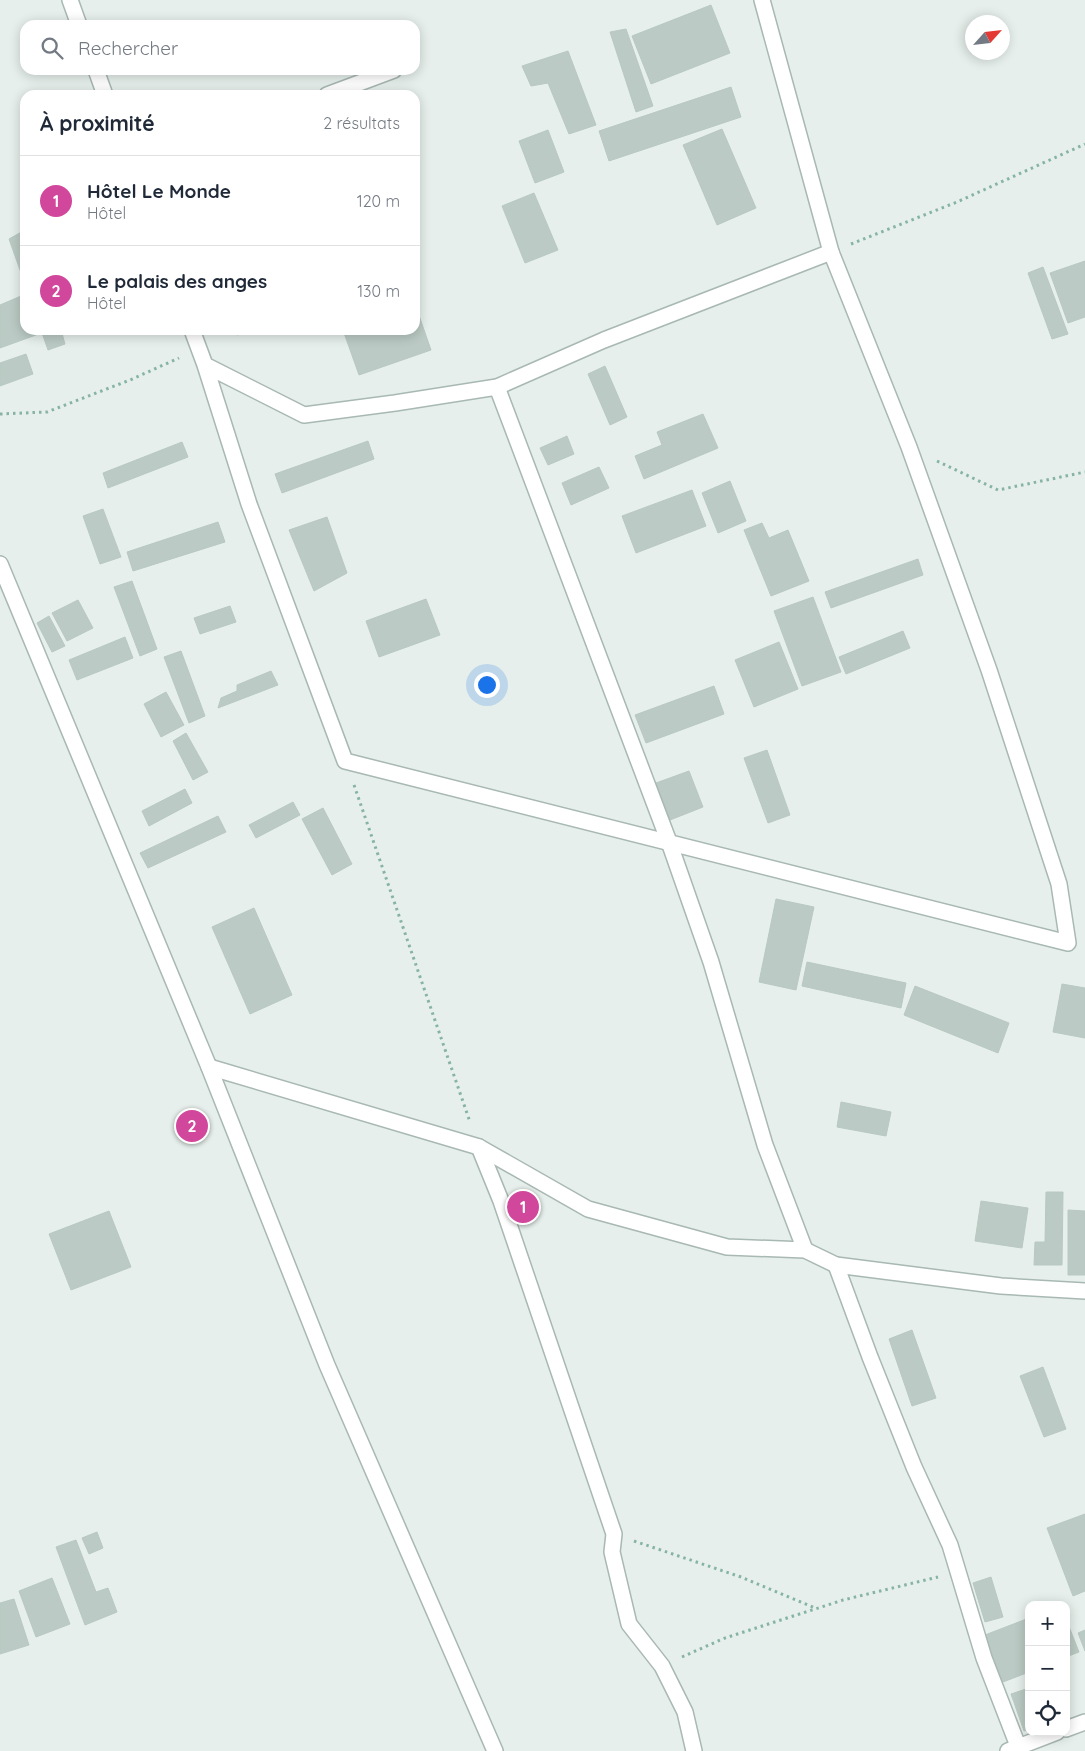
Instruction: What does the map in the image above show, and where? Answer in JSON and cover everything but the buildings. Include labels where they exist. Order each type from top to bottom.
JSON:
[{"type":"street","points":[[70,0],[77,20]]},
{"type":"street","points":[[194,335],[249,504],[346,761],[1068,943],[1059,884],[990,670],[909,447],[831,252],[762,0]]},
{"type":"street","points":[[98,75],[103,90]]},
{"type":"street","points":[[340,90],[381,75]]},
{"type":"street","points":[[205,365],[304,415],[497,387],[604,340],[831,252]]},
{"type":"street","points":[[497,387],[669,842],[711,962],[765,1145],[805,1250]]},
{"type":"street","points":[[0,564],[209,1067],[327,1364],[495,1751]]},
{"type":"street","points":[[209,1067],[479,1147],[588,1208],[727,1247],[805,1250],[836,1265],[1001,1286],[1085,1291]]},
{"type":"street","points":[[479,1147],[504,1210],[614,1534],[612,1552],[629,1624],[662,1666],[685,1712],[694,1751]]},
{"type":"street","points":[[836,1265],[877,1376],[914,1467],[950,1545],[1013,1748],[1045,1736]]},
{"type":"street","points":[[1070,1728],[1085,1722]]},
{"type":"path","points":[[831,252],[957,202],[1085,144]]},
{"type":"path","points":[[0,414],[47,412],[130,380],[199,349]]},
{"type":"path","points":[[909,447],[998,490],[1085,472]]},
{"type":"path","points":[[346,761],[479,1147]]},
{"type":"path","points":[[614,1534],[741,1577],[816,1608]]},
{"type":"path","points":[[662,1666],[725,1638],[816,1608],[958,1572]]},
{"type":"place","name":"Le palais des anges","points":[[192,1126]]},
{"type":"place","name":"Hôtel Le Monde","points":[[523,1207]]}]
